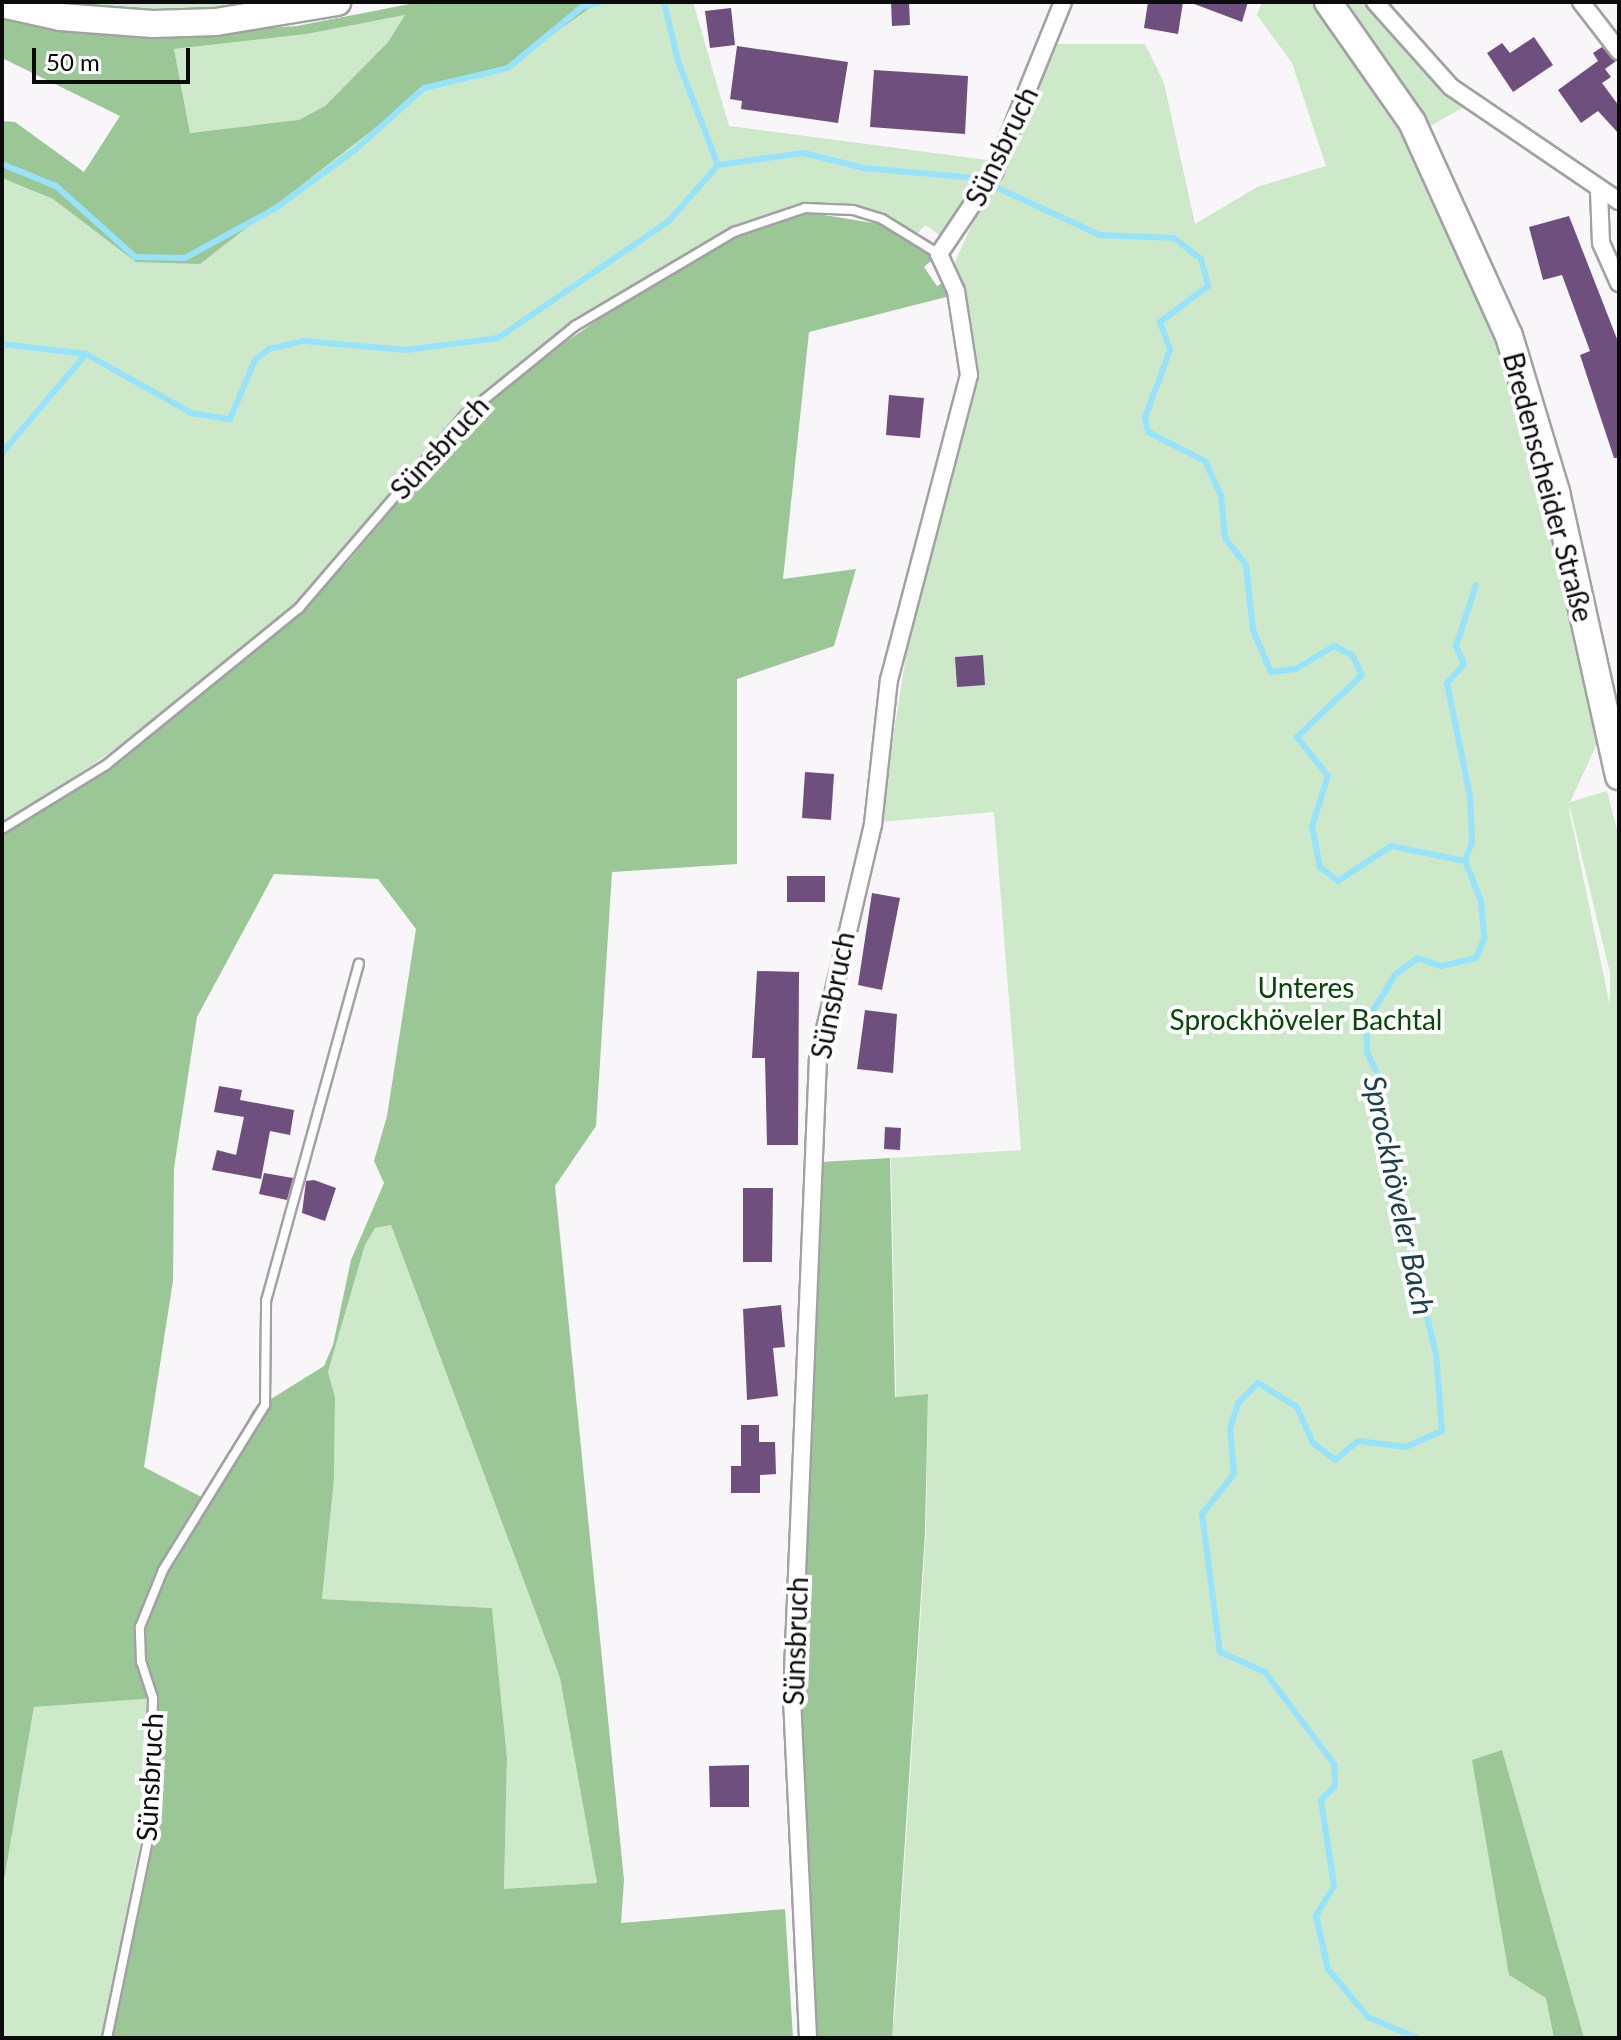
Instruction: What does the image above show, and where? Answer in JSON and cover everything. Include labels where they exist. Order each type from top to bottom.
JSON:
[{"type":"main road","points":[[2,4],[60,17],[153,24],[216,22],[337,2]]},
{"type":"main road","name":"Bredenscheider Straße","points":[[1328,2],[1412,122],[1509,336],[1556,492],[1619,776]]},
{"type":"street","name":"Sünsbruch","points":[[808,2038],[792,1697],[818,1059],[873,824],[889,680],[969,375],[956,291],[938,253],[979,199],[994,172],[1063,2]]},
{"type":"street","points":[[1375,2],[1451,87],[1599,191],[1619,201]]},
{"type":"street","points":[[1581,2],[1619,51]]},
{"type":"street","points":[[1599,191],[1601,243],[1619,283]]},
{"type":"lane","name":"Sünsbruch","points":[[2,829],[106,765],[299,608],[465,415],[575,326],[734,232],[805,208],[853,210],[882,219],[938,253]]},
{"type":"lane","name":"Sünsbruch","points":[[107,2038],[150,1831],[153,1698],[141,1662],[140,1627],[163,1570],[265,1405],[266,1301],[359,964]]},
{"type":"green space","points":[[64,2],[278,2],[154,14]]},
{"type":"green space","points":[[420,2],[598,2],[510,65],[432,84],[200,264],[136,262],[53,199],[2,178],[2,121],[15,122],[84,172],[120,116],[2,58],[2,14],[152,36],[297,26]],"holes":[[[405,15],[388,42],[325,106],[299,120],[190,133],[174,49],[307,34]]]},
{"type":"green space","points":[[598,2],[693,2],[729,126],[995,161],[944,238],[925,225],[918,233],[884,215],[841,203],[803,204],[734,229],[573,321],[458,413],[341,558],[276,623],[132,738],[2,825],[2,178],[53,199],[136,261],[201,263],[432,84],[510,64]]},
{"type":"green space","name":"Unteres Sprockhöveler Bachtal","points":[[1262,2],[1313,2],[1339,32],[1409,140],[1494,333],[1547,496],[1597,744],[1570,802],[1607,791],[1619,837],[1619,2038],[820,2038],[894,2022],[926,1532],[928,1394],[896,1397],[891,1158],[1021,1150],[994,812],[880,822],[911,623],[960,438],[972,349],[955,262],[1052,44],[1145,44],[1164,83],[1195,224],[1257,187],[1326,166],[1292,63],[1257,15]],"holes":[[[1570,808],[1610,973],[1610,1006]]]},
{"type":"green space","points":[[1348,2],[1365,2],[1469,104],[1427,128]]},
{"type":"green space","points":[[405,15],[388,42],[325,106],[298,121],[190,133],[174,49],[307,34]]},
{"type":"green space","points":[[806,212],[885,225],[929,253],[933,259],[924,267],[937,286],[947,280],[954,295],[809,332],[783,579],[856,569],[834,646],[737,679],[737,864],[612,872],[596,1126],[555,1186],[624,1880],[621,1923],[785,1909],[793,2038],[113,2038],[155,1836],[156,1698],[34,1707],[2,1892],[2,835],[139,745],[282,628],[348,562],[469,418],[522,372],[653,282],[734,238]],"holes":[[[274,874],[378,879],[416,929],[387,1116],[374,1161],[384,1183],[351,1260],[333,1345],[324,1366],[253,1410],[207,1500],[144,1467],[173,1281],[174,1168],[197,1017]],[[391,1225],[560,1678],[597,1883],[504,1889],[507,1758],[492,1608],[322,1599],[334,1479],[335,1397],[328,1372],[365,1245],[375,1228]]]},
{"type":"green space","points":[[890,1158],[895,1397],[928,1394],[925,1533],[892,2038],[802,2038],[794,1697],[821,1162]]},
{"type":"green space","points":[[391,1225],[560,1678],[597,1883],[504,1890],[507,1758],[492,1608],[322,1599],[334,1479],[335,1397],[328,1372],[365,1245],[375,1228]]},
{"type":"green space","points":[[148,1698],[144,1822],[102,2038],[2,2038],[2,1893],[34,1707]]},
{"type":"green space","points":[[1502,1750],[1584,2038],[1554,2038],[1546,1998],[1509,1975],[1472,1760]]},
{"type":"building","points":[[891,2],[909,2],[910,25],[892,26]]},
{"type":"building","points":[[1148,2],[1183,2],[1178,34],[1144,28]]},
{"type":"building","points":[[1189,2],[1248,2],[1242,22]]},
{"type":"building","points":[[731,8],[735,45],[710,48],[705,11]]},
{"type":"building","points":[[1534,37],[1553,65],[1513,92],[1487,53],[1502,43],[1510,53]]},
{"type":"building","points":[[737,46],[848,62],[838,123],[741,109],[742,101],[730,99]]},
{"type":"building","points":[[1602,47],[1616,61],[1605,69],[1611,77],[1602,83],[1619,106],[1619,134],[1598,111],[1581,123],[1558,90],[1598,61],[1593,53]]},
{"type":"building","points":[[874,70],[968,76],[965,134],[870,127]]},
{"type":"building","points":[[1569,216],[1619,344],[1619,458],[1614,458],[1580,355],[1590,351],[1562,275],[1543,280],[1529,227]]},
{"type":"building","points":[[889,395],[924,398],[920,438],[886,435]]},
{"type":"building","points":[[983,655],[985,685],[957,687],[955,657]]},
{"type":"building","points":[[805,772],[834,774],[831,820],[802,818]]},
{"type":"building","points":[[787,876],[825,876],[825,902],[787,902]]},
{"type":"building","points":[[872,893],[900,898],[882,990],[858,985]]},
{"type":"building","points":[[757,971],[799,972],[798,1145],[767,1145],[765,1058],[752,1058]]},
{"type":"building","points":[[865,1010],[897,1014],[893,1073],[857,1069]]},
{"type":"building","points":[[219,1086],[242,1090],[240,1100],[294,1110],[290,1135],[270,1131],[261,1179],[212,1170],[217,1150],[236,1155],[244,1117],[214,1112]]},
{"type":"building","points":[[885,1127],[901,1128],[900,1150],[884,1149]]},
{"type":"building","points":[[264,1173],[293,1178],[287,1200],[259,1194]]},
{"type":"building","points":[[314,1180],[336,1188],[325,1221],[302,1213],[306,1181]]},
{"type":"building","points":[[743,1188],[773,1188],[772,1262],[743,1262]]},
{"type":"building","points":[[781,1305],[785,1347],[773,1348],[778,1396],[747,1400],[743,1309]]},
{"type":"building","points":[[741,1425],[759,1425],[759,1442],[775,1442],[776,1474],[760,1475],[760,1493],[731,1493],[731,1466],[741,1466]]},
{"type":"building","points":[[749,1765],[749,1807],[710,1807],[709,1766]]},
{"type":"waterway","name":"Sprockhöveler Bach","points":[[2,164],[56,186],[135,257],[185,258],[276,208],[356,149],[424,88],[508,68],[582,7],[600,2]]},
{"type":"waterway","name":"Sprockhöveler Bach","points":[[664,2],[678,61],[718,165]]},
{"type":"waterway","name":"Sprockhöveler Bach","points":[[2,344],[86,354],[191,413],[230,419],[255,360],[269,349],[304,341],[406,350],[498,338],[669,221],[718,165],[803,153],[864,168],[976,178],[1100,235],[1174,238],[1201,259],[1208,286],[1160,322],[1170,350],[1145,418],[1148,432],[1205,461],[1221,496],[1225,538],[1246,565],[1253,630],[1271,672],[1296,669],[1334,646],[1352,655],[1362,675],[1297,737],[1328,776],[1312,826],[1320,867],[1338,881],[1391,846],[1465,861],[1481,901],[1484,939],[1476,958],[1441,966],[1418,958],[1395,975],[1366,1022],[1367,1053],[1382,1082],[1375,1095],[1378,1119],[1436,1354],[1442,1431],[1406,1447],[1358,1441],[1335,1460],[1313,1443],[1297,1407],[1258,1383],[1238,1403],[1230,1429],[1234,1474],[1202,1514],[1220,1652],[1265,1672],[1334,1764],[1335,1786],[1321,1800],[1334,1886],[1316,1916],[1328,1969],[1368,2017],[1417,2038]]},
{"type":"waterway","points":[[2,453],[86,354]]},
{"type":"waterway","points":[[1465,861],[1472,842],[1470,796],[1447,683],[1464,664],[1456,646],[1476,585]]}]
